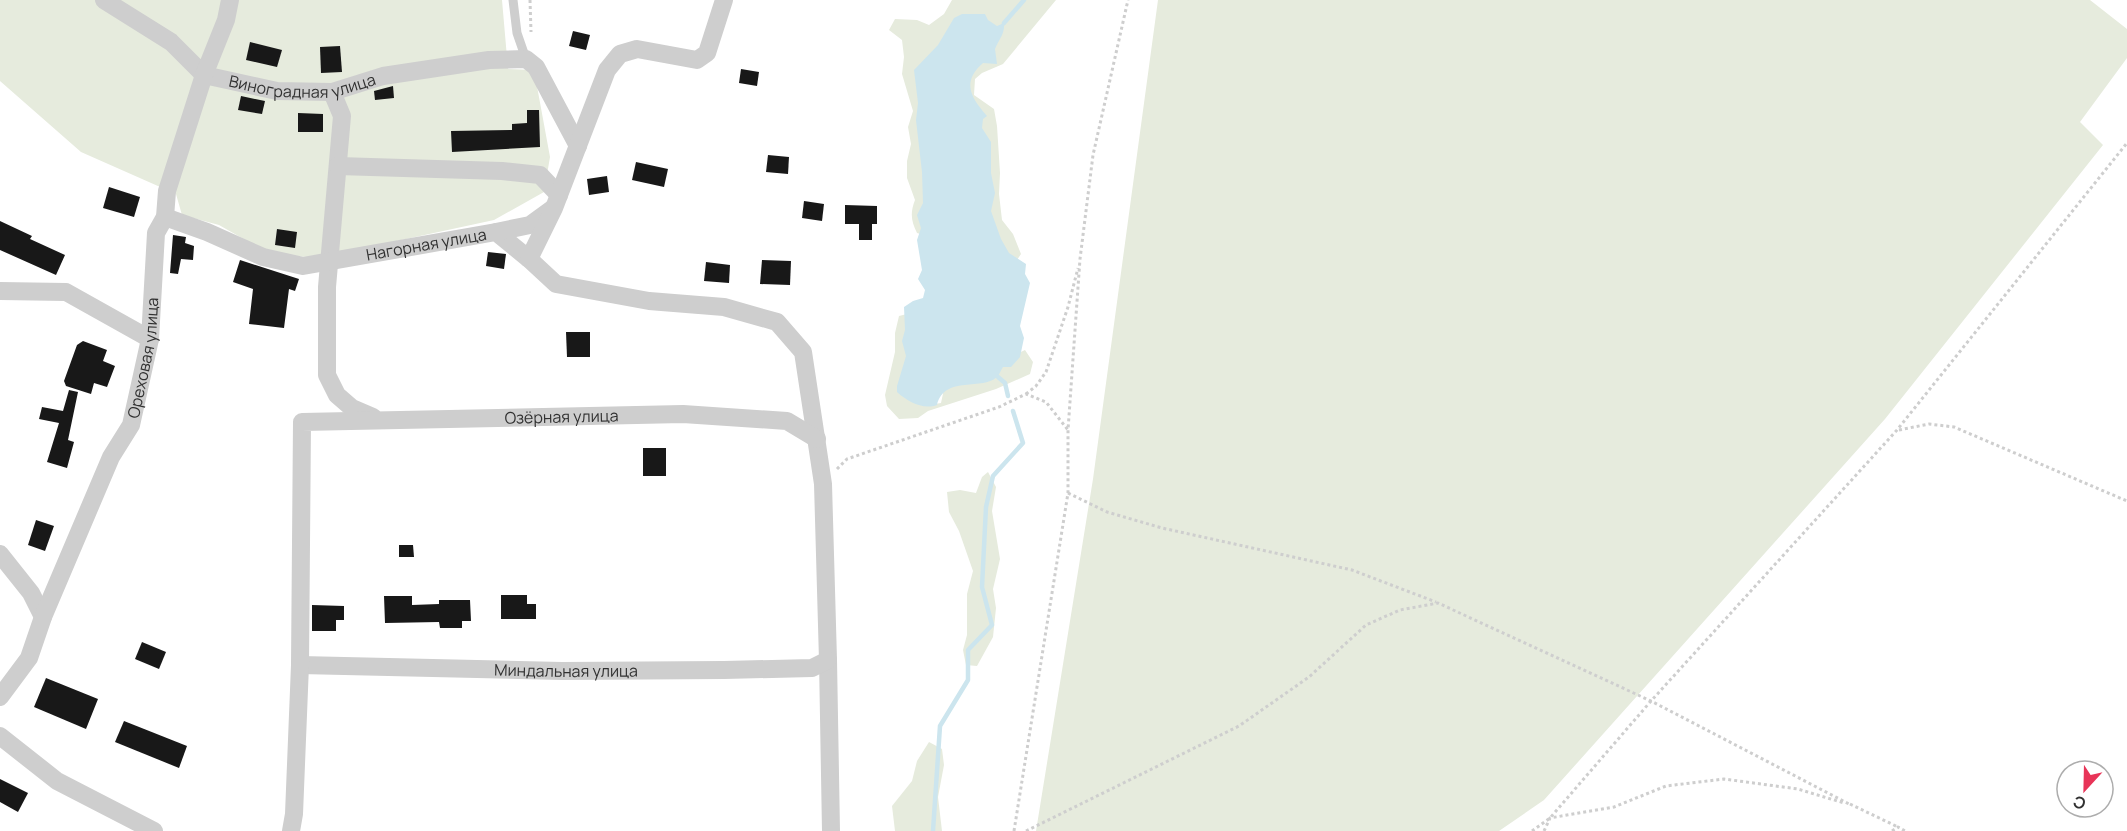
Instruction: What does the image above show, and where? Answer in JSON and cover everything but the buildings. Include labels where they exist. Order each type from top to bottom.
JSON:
[{"type":"street","name":"Виноградная улица","points":[[104,0],[171,42],[204,75],[277,91],[332,92],[394,74],[489,60],[525,59]]},
{"type":"street","name":"Ореховая улица","points":[[0,697],[28,658],[111,457],[131,425],[150,339],[156,232],[165,217],[167,191],[204,75],[226,20],[230,0]]},
{"type":"street","points":[[529,259],[556,202],[607,70],[620,54],[637,49],[697,60],[707,53],[724,0]]},
{"type":"street","points":[[525,59],[536,67],[578,146]]},
{"type":"street","points":[[332,92],[342,116],[327,287],[327,375],[337,395],[352,408],[377,419]]},
{"type":"street","points":[[338,166],[502,171],[540,175],[556,202]]},
{"type":"street","points":[[496,232],[530,225],[556,202]]},
{"type":"street","name":"Нагорная улица","points":[[165,217],[207,232],[263,257],[303,266],[496,232],[556,285],[650,301],[724,307],[777,322],[802,352],[817,439]]},
{"type":"street","points":[[0,291],[66,292],[150,339]]},
{"type":"street","name":"Озёрная улица","points":[[300,665],[302,422],[682,414],[787,421],[817,439]]},
{"type":"street","points":[[817,439],[823,484],[831,831]]},
{"type":"street","points":[[0,554],[31,593],[43,617]]},
{"type":"street","name":"Миндальная улица","points":[[300,665],[562,671],[712,670],[812,668],[828,660]]},
{"type":"street","points":[[291,831],[294,814],[300,665]]},
{"type":"street","points":[[0,735],[57,781],[154,831]]},
{"type":"lane","points":[[513,0],[517,33],[525,59]]},
{"type":"path","points":[[1014,831],[1068,493],[1068,430],[1080,259],[1093,155],[1128,0]]},
{"type":"path","points":[[1532,831],[1550,818],[1651,701],[1897,430],[2127,143]]},
{"type":"path","points":[[823,484],[847,459],[999,407],[1026,394],[1036,386],[1046,372],[1068,307],[1080,259]]},
{"type":"path","points":[[1026,394],[1046,402],[1068,430]]},
{"type":"path","points":[[1897,430],[1929,424],[1954,427],[2127,501]]},
{"type":"path","points":[[1068,493],[1107,512],[1162,528],[1352,570],[1438,603],[1651,701],[1905,831]]},
{"type":"path","points":[[1026,831],[1239,726],[1309,677],[1366,625],[1400,610],[1438,603]]},
{"type":"path","points":[[1550,818],[1614,807],[1666,786],[1724,779],[1798,789],[1851,805]]},
{"type":"path","points":[[1544,831],[1550,818]]},
{"type":"path","points":[[1892,831],[1898,827]]},
{"type":"shaded area","points":[[0,0],[502,0],[508,69],[534,70],[550,157],[544,192],[494,220],[318,258],[270,254],[219,225],[182,215],[176,194],[81,152],[0,81]]},
{"type":"shaded area","points":[[952,0],[1056,0],[1003,64],[982,73],[975,79],[974,95],[994,109],[1002,220],[1013,234],[1021,254],[1017,260],[1004,253],[987,219],[990,187],[981,152],[987,143],[975,129],[977,115],[965,87],[964,72],[967,57],[991,46],[990,32],[980,19],[963,22],[954,29],[964,41],[963,45],[940,70],[929,108],[923,108],[918,118],[927,161],[921,216],[924,235],[917,233],[912,221],[915,200],[907,178],[907,161],[911,144],[908,127],[913,111],[902,74],[904,57],[902,40],[889,30],[895,19],[917,20],[929,25],[944,14]]},
{"type":"shaded area","points":[[1158,0],[2090,0],[2127,29],[2127,58],[2080,122],[2103,145],[1885,419],[1544,800],[1499,831],[1036,831],[1093,479]]},
{"type":"shaded area","points":[[907,314],[929,405],[941,403],[944,389],[1025,350],[1033,362],[1030,374],[996,389],[928,411],[918,418],[899,419],[887,406],[885,395],[895,352],[895,333],[899,316]]},
{"type":"shaded area","points":[[988,472],[996,487],[992,511],[1000,559],[993,589],[996,608],[993,637],[977,666],[966,665],[963,650],[967,635],[967,594],[973,571],[959,531],[949,512],[947,492],[960,490],[976,493],[982,477]]},
{"type":"shaded area","points":[[929,742],[942,749],[944,765],[938,797],[942,831],[895,831],[892,806],[912,781],[917,761]]},
{"type":"water","points":[[962,14],[985,14],[988,20],[997,26],[1004,23],[1003,33],[995,49],[997,64],[983,63],[976,70],[970,83],[973,96],[987,116],[983,119],[982,128],[991,142],[991,173],[995,193],[991,211],[1001,239],[1009,253],[1026,264],[1025,274],[1030,283],[1020,326],[1024,338],[1020,357],[1011,367],[1003,367],[998,376],[991,381],[956,386],[941,396],[937,405],[921,406],[897,392],[906,356],[902,341],[905,330],[904,307],[923,298],[925,290],[918,279],[922,270],[917,240],[921,228],[917,215],[923,203],[914,70],[938,45],[954,18]]},
{"type":"waterway","points":[[1004,23],[1024,0]]},
{"type":"waterway","points":[[998,377],[1005,383],[1008,396]]},
{"type":"waterway","points":[[933,831],[940,726],[968,680],[968,650],[992,625],[982,587],[986,507],[993,476],[1023,443],[1013,411]]}]
